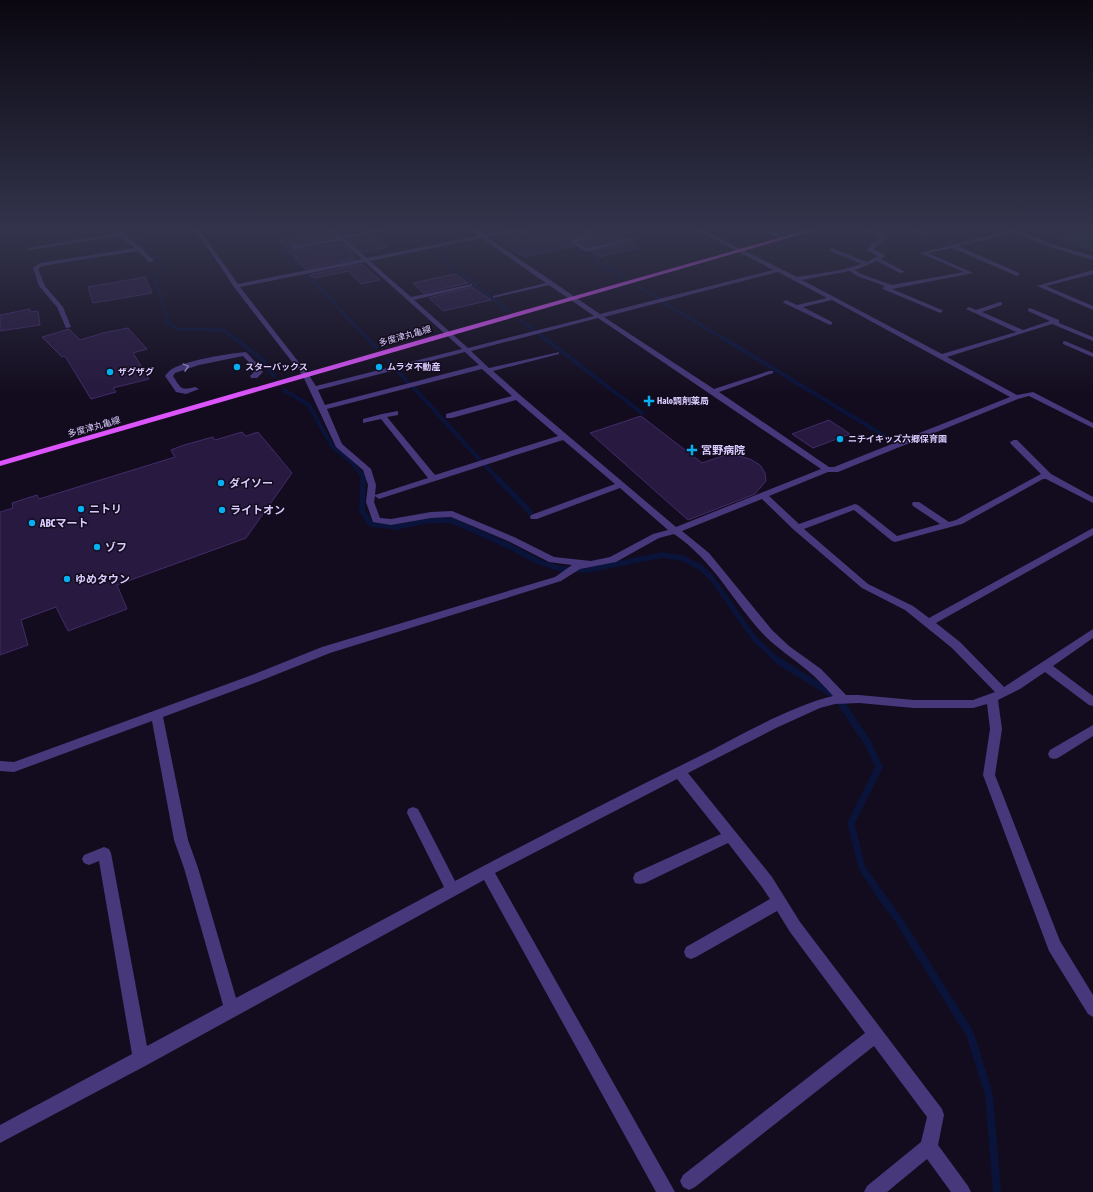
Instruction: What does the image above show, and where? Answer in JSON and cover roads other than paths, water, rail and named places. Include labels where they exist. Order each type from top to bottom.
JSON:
[{"type":"main road","name":"多度津丸亀線","points":[[0,464],[449,333],[623,285]]},
{"type":"street","points":[[41,285],[60,307],[68,327]]},
{"type":"street","points":[[243,285],[236,286],[306,375],[314,389],[339,445],[367,469],[372,485],[370,502],[376,520],[391,522],[431,515],[452,514],[493,533],[510,539],[552,560],[591,564]]},
{"type":"street","points":[[394,285],[449,333],[517,397],[675,531],[706,555],[749,610],[782,647],[808,664],[844,700]]},
{"type":"street","points":[[409,299],[470,285]]},
{"type":"street","points":[[495,296],[544,285]]},
{"type":"street","points":[[553,285],[827,469],[834,470],[1016,397],[1030,394],[1093,426]]},
{"type":"street","points":[[314,389],[721,285]]},
{"type":"street","points":[[809,285],[1016,397]]},
{"type":"street","points":[[885,285],[892,287]]},
{"type":"street","points":[[905,285],[886,288],[940,311]]},
{"type":"street","points":[[1045,285],[1040,286],[1092,307]]},
{"type":"street","points":[[798,307],[834,298]]},
{"type":"street","points":[[786,302],[830,323]]},
{"type":"street","points":[[976,312],[1000,304]]},
{"type":"street","points":[[969,309],[1023,332]]},
{"type":"street","points":[[941,357],[1056,321],[1030,310]]},
{"type":"street","points":[[1052,322],[1093,339]]},
{"type":"street","points":[[1065,342],[1093,355]]},
{"type":"street","points":[[322,408],[557,352]]},
{"type":"street","points":[[195,389],[181,392],[170,376],[171,374],[174,371],[232,355],[245,354],[258,368],[259,372],[254,376]]},
{"type":"street","points":[[713,392],[771,372]]},
{"type":"street","points":[[449,416],[517,397]]},
{"type":"street","points":[[366,421],[395,413]]},
{"type":"street","points":[[382,416],[434,479]]},
{"type":"street","points":[[379,496],[564,437]]},
{"type":"street","points":[[1014,442],[1048,476],[1093,500]]},
{"type":"street","points":[[0,766],[14,767],[256,678],[326,650],[558,579],[577,566],[613,560],[656,536],[675,531],[827,469]]},
{"type":"street","points":[[798,528],[854,507],[895,539],[959,522],[1041,476],[1048,476]]},
{"type":"street","points":[[534,517],[621,485]]},
{"type":"street","points":[[763,496],[865,586],[909,608],[956,645],[998,696],[996,729],[992,748],[990,775],[1054,946],[1093,1009]]},
{"type":"street","points":[[916,504],[948,525]]},
{"type":"street","points":[[928,623],[1093,531]]},
{"type":"street","points":[[0,1134],[542,841],[772,725],[818,704],[844,700],[879,700],[914,704],[973,704],[998,696],[1093,633]]},
{"type":"street","points":[[1045,666],[1093,702]]},
{"type":"street","points":[[157,714],[181,840],[191,868],[232,1009]]},
{"type":"street","points":[[1054,754],[1093,730]]},
{"type":"street","points":[[679,772],[767,882],[795,927],[936,1115],[928,1147],[873,1192]]},
{"type":"street","points":[[413,813],[453,890]]},
{"type":"street","points":[[640,878],[730,836]]},
{"type":"street","points":[[89,859],[104,853],[141,1058]]},
{"type":"street","points":[[486,872],[666,1192]]},
{"type":"street","points":[[691,952],[779,902]]},
{"type":"street","points":[[689,1181],[876,1034]]},
{"type":"street","points":[[928,1147],[962,1192]]},
{"type":"waterway","points":[[156,285],[163,301],[168,324],[178,329],[223,330],[235,339]]},
{"type":"waterway","points":[[316,285],[368,339]]},
{"type":"waterway","points":[[475,285],[507,310]]},
{"type":"waterway","points":[[639,287],[660,299]]},
{"type":"waterway","points":[[663,302],[724,339]]},
{"type":"waterway","points":[[521,321],[536,331]]},
{"type":"waterway","points":[[539,334],[546,339]]},
{"type":"waterway","points":[[234,338],[264,361],[274,376]]},
{"type":"waterway","points":[[544,338],[642,413]]},
{"type":"waterway","points":[[723,338],[896,443]]},
{"type":"waterway","points":[[368,339],[376,347]]},
{"type":"waterway","points":[[387,360],[394,368]]},
{"type":"waterway","points":[[397,370],[408,383]]},
{"type":"waterway","points":[[414,388],[480,460]]},
{"type":"waterway","points":[[284,390],[309,405],[332,446],[350,461],[363,476],[363,479]]},
{"type":"waterway","points":[[485,465],[499,480]]},
{"type":"waterway","points":[[363,479],[362,511],[371,524],[397,527],[425,521],[451,520],[507,545],[539,562],[561,569],[588,570],[662,555],[682,558],[700,567],[711,577],[754,638],[778,661]]},
{"type":"waterway","points":[[498,479],[530,512]]},
{"type":"waterway","points":[[777,660],[837,697],[869,745],[879,767],[851,823],[862,868],[880,894]]},
{"type":"waterway","points":[[879,893],[898,919],[970,1034],[989,1095],[997,1192]]},
{"type":"place","name":"スターバックス","points":[[237,367]]},
{"type":"place","name":"ムラタ不動産","points":[[379,367]]},
{"type":"place","name":"ザグザグ","points":[[110,372]]},
{"type":"place","name":"Halo調剤薬局","points":[[649,401]]},
{"type":"place","name":"ニチイキッズ六郷保育園","points":[[840,439]]},
{"type":"place","name":"宮野病院","points":[[692,450]]},
{"type":"place","name":"ダイソー","points":[[221,483]]},
{"type":"place","name":"ニトリ","points":[[81,509]]},
{"type":"place","name":"ライトオン","points":[[222,510]]},
{"type":"place","name":"ABCマート","points":[[32,523]]},
{"type":"place","name":"ゾフ","points":[[97,547]]},
{"type":"place","name":"ゆめタウン","points":[[67,579]]}]
